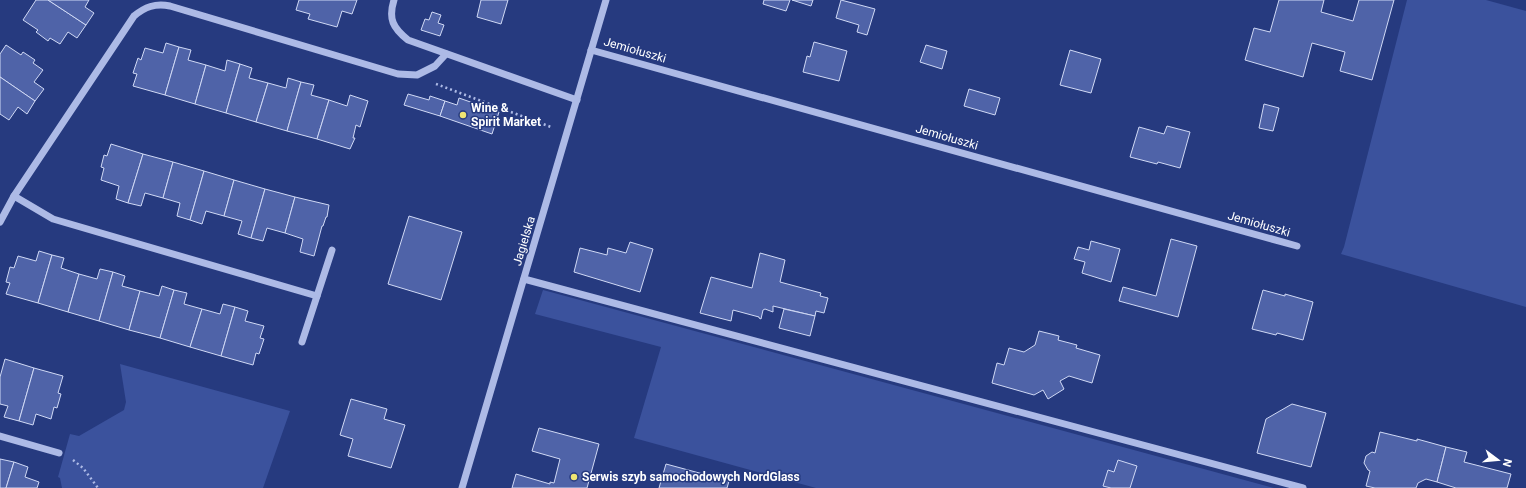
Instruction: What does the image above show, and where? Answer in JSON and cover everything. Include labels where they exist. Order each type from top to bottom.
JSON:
[{"type":"street","points":[[394,0],[391,17],[398,32],[408,40],[577,100]]},
{"type":"street","name":"Jagielska","points":[[462,488],[606,0]]},
{"type":"street","points":[[0,222],[14,196],[134,16],[143,9],[161,4],[170,6],[398,74],[417,75],[435,66],[446,54]]},
{"type":"street","name":"Jemiołuszki","points":[[591,50],[1297,246]]},
{"type":"street","points":[[14,196],[53,219],[317,296]]},
{"type":"street","points":[[302,342],[332,250]]},
{"type":"street","points":[[524,279],[1303,488]]},
{"type":"street","points":[[0,436],[59,452]]},
{"type":"path","points":[[417,75],[442,87],[552,128]]},
{"type":"path","points":[[59,452],[74,460],[83,468],[98,488]]},
{"type":"shaded area","points":[[1407,0],[1486,0],[1526,11],[1526,307],[1341,254]]},
{"type":"shaded area","points":[[543,290],[1274,488],[816,488],[634,438],[661,347],[535,314]]},
{"type":"shaded area","points":[[120,364],[290,411],[263,488],[62,488],[60,478],[58,477],[70,434],[79,436],[124,410],[126,402]]},
{"type":"building","points":[[36,0],[48,0],[86,25],[77,38],[68,32],[60,44],[50,38],[48,41],[36,32],[38,30],[23,20]]},
{"type":"building","points":[[48,0],[89,0],[85,7],[94,13],[86,25]]},
{"type":"building","points":[[299,0],[357,0],[352,14],[342,11],[337,27],[308,19],[310,14],[296,10]]},
{"type":"building","points":[[481,0],[508,0],[501,24],[477,17]]},
{"type":"building","points":[[764,0],[790,0],[786,11],[763,4]]},
{"type":"building","points":[[792,0],[813,0],[811,6]]},
{"type":"building","points":[[841,0],[875,9],[867,35],[857,32],[859,25],[836,18]]},
{"type":"building","points":[[1279,0],[1324,0],[1321,12],[1353,21],[1359,0],[1394,0],[1372,80],[1340,71],[1345,52],[1312,43],[1303,77],[1245,60],[1254,28],[1270,32]]},
{"type":"building","points":[[432,12],[441,15],[438,23],[444,25],[440,36],[421,30],[425,19],[429,20]]},
{"type":"building","points":[[814,42],[847,51],[839,81],[803,72],[807,56],[810,57]]},
{"type":"building","points":[[166,43],[179,47],[165,95],[133,86],[137,74],[133,73],[138,58],[141,60],[145,48],[163,53]]},
{"type":"building","points":[[6,45],[21,55],[23,52],[35,60],[33,63],[43,70],[34,82],[44,89],[35,101],[0,77],[0,54]]},
{"type":"building","points":[[926,45],[947,51],[942,69],[920,62]]},
{"type":"building","points":[[179,47],[191,50],[188,60],[206,65],[195,104],[165,95]]},
{"type":"building","points":[[1070,50],[1101,59],[1091,93],[1060,85]]},
{"type":"building","points":[[227,60],[240,64],[226,113],[195,104],[206,65],[225,71]]},
{"type":"building","points":[[240,64],[252,68],[249,78],[268,83],[256,122],[226,113]]},
{"type":"building","points":[[0,77],[35,101],[27,114],[18,107],[9,120],[0,114]]},
{"type":"building","points":[[288,78],[301,82],[287,131],[256,122],[268,83],[286,88]]},
{"type":"building","points":[[301,82],[314,85],[311,95],[329,100],[317,139],[287,131]]},
{"type":"building","points":[[969,89],[1000,98],[995,115],[964,106]]},
{"type":"building","points":[[408,94],[429,100],[430,96],[445,101],[440,116],[404,105]]},
{"type":"building","points":[[350,95],[368,101],[360,127],[356,125],[353,138],[355,138],[350,149],[317,139],[329,100],[347,106]]},
{"type":"building","points":[[459,98],[499,112],[492,134],[440,116],[445,101],[457,105]]},
{"type":"building","points":[[1264,104],[1279,108],[1273,131],[1259,128]]},
{"type":"building","points":[[1167,126],[1190,132],[1180,168],[1130,157],[1139,127],[1164,134]]},
{"type":"building","points":[[111,144],[143,154],[128,203],[116,199],[119,186],[101,180],[104,168],[101,167],[104,155],[107,156]]},
{"type":"building","points":[[143,154],[173,162],[163,198],[145,193],[141,206],[128,203]]},
{"type":"building","points":[[173,162],[204,171],[190,220],[177,216],[180,203],[163,198]]},
{"type":"building","points":[[204,171],[234,180],[224,216],[206,211],[202,224],[190,220]]},
{"type":"building","points":[[234,180],[265,189],[251,238],[238,234],[242,221],[224,216]]},
{"type":"building","points":[[265,189],[295,197],[285,233],[267,228],[263,241],[251,238]]},
{"type":"building","points":[[295,197],[329,205],[327,217],[322,226],[314,256],[300,252],[303,239],[285,233]]},
{"type":"building","points":[[409,216],[462,232],[441,300],[388,284]]},
{"type":"building","points":[[1171,239],[1197,246],[1178,317],[1119,301],[1123,287],[1156,296]]},
{"type":"building","points":[[1091,241],[1120,249],[1111,282],[1082,273],[1085,262],[1074,259],[1078,247],[1089,250]]},
{"type":"building","points":[[630,242],[653,249],[640,292],[574,272],[580,248],[607,255],[608,248],[626,253]]},
{"type":"building","points":[[39,251],[52,255],[38,303],[6,294],[10,283],[6,282],[10,267],[14,268],[18,256],[36,261]]},
{"type":"building","points":[[760,253],[785,260],[780,282],[821,293],[820,296],[828,298],[824,313],[816,311],[815,316],[773,306],[773,312],[765,309],[763,310],[761,319],[759,317],[733,310],[731,321],[700,313],[711,277],[752,288]]},
{"type":"building","points":[[52,255],[64,258],[61,268],[79,274],[68,312],[38,303]]},
{"type":"building","points":[[100,269],[113,272],[99,321],[68,312],[79,274],[97,279]]},
{"type":"building","points":[[113,272],[125,276],[122,286],[140,291],[129,330],[99,321]]},
{"type":"building","points":[[162,286],[174,290],[160,338],[129,330],[140,291],[159,296]]},
{"type":"building","points":[[174,290],[187,293],[184,304],[202,309],[190,347],[160,338]]},
{"type":"building","points":[[1263,290],[1285,296],[1285,294],[1313,302],[1303,340],[1277,333],[1276,335],[1252,329]]},
{"type":"building","points":[[223,304],[235,307],[221,356],[190,347],[202,309],[220,314]]},
{"type":"building","points":[[235,307],[248,311],[245,321],[264,326],[260,338],[264,339],[259,354],[256,353],[253,365],[221,356]]},
{"type":"building","points":[[784,309],[815,316],[810,336],[779,328]]},
{"type":"building","points":[[1039,331],[1059,336],[1058,340],[1077,345],[1076,348],[1100,355],[1092,383],[1069,376],[1060,381],[1064,389],[1048,399],[1043,390],[1034,395],[992,383],[997,363],[1004,365],[1009,348],[1024,352],[1035,345]]},
{"type":"building","points":[[5,359],[34,368],[19,421],[4,417],[8,406],[0,404],[0,377]]},
{"type":"building","points":[[34,368],[63,376],[58,393],[61,394],[57,408],[54,407],[51,419],[36,414],[33,425],[19,421]]},
{"type":"building","points":[[351,399],[387,409],[384,419],[405,425],[391,468],[348,456],[353,439],[340,435]]},
{"type":"building","points":[[1292,404],[1326,413],[1311,467],[1257,453],[1266,419]]},
{"type":"building","points":[[539,428],[599,444],[587,488],[512,488],[516,474],[550,484],[550,482],[554,483],[560,459],[532,451]]},
{"type":"building","points":[[1380,432],[1417,441],[1417,439],[1446,447],[1437,482],[1426,479],[1418,483],[1416,488],[1375,488],[1366,486],[1370,471],[1364,463],[1366,456],[1372,452],[1375,453]]},
{"type":"building","points":[[1446,447],[1467,452],[1464,462],[1511,474],[1507,488],[1456,488],[1437,482]]},
{"type":"building","points":[[0,459],[14,462],[6,488],[0,488]]},
{"type":"building","points":[[1118,460],[1137,466],[1130,488],[1111,488],[1103,486],[1108,470],[1114,472]]},
{"type":"building","points":[[14,462],[28,467],[25,477],[39,482],[37,488],[6,488]]},
{"type":"building","points":[[666,464],[729,481],[727,488],[659,488]]},
{"type":"place","name":"Wine & Spirit Market","points":[[463,115]]},
{"type":"place","name":"Serwis szyb samochodowych NordGlass","points":[[574,477]]}]
